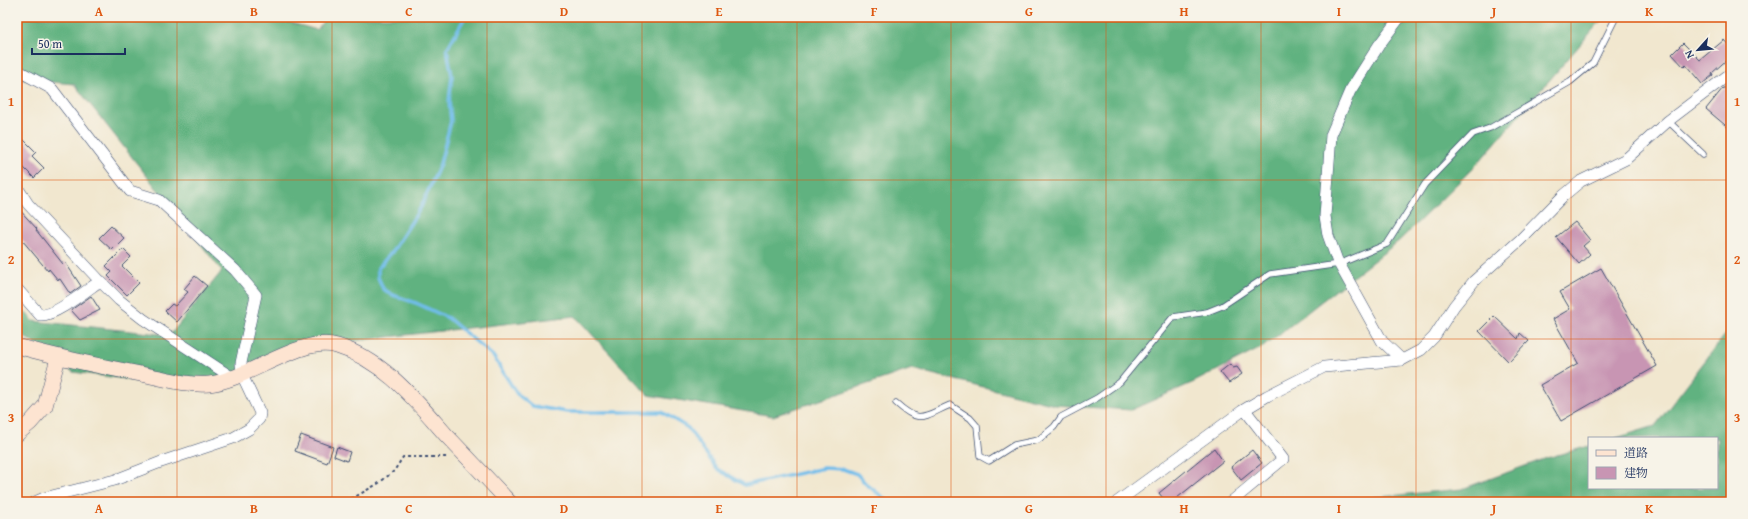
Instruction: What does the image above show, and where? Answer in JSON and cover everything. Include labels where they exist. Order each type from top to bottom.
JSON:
[{"type":"street","points":[[1400,17],[1379,45],[1350,91],[1331,135],[1325,216],[1328,235],[1339,264],[1382,340],[1402,360]]},
{"type":"street","points":[[17,70],[52,89],[130,191],[159,200],[235,270],[256,295],[238,377]]},
{"type":"street","points":[[1117,502],[1245,410],[1267,396],[1324,367],[1402,360],[1421,350],[1434,337],[1454,306],[1474,281],[1520,240],[1564,196],[1581,181],[1626,159],[1668,121],[1731,73]]},
{"type":"street","points":[[17,187],[28,204],[100,281],[143,320],[238,377],[260,413],[259,419],[249,429],[233,438],[161,462],[115,480],[44,498],[35,502]]},
{"type":"street","points":[[17,289],[40,315],[44,316],[53,312],[100,281]]},
{"type":"street","points":[[17,346],[58,358],[186,383],[209,384],[238,377],[301,348],[316,344],[335,345],[354,352],[402,386],[509,502]]},
{"type":"street","points":[[17,434],[30,423],[45,406],[58,358]]},
{"type":"street","points":[[1231,502],[1282,459],[1245,410]]},
{"type":"lane","points":[[896,403],[910,415],[919,418],[950,405],[970,418],[977,426],[980,456],[989,461],[1014,445],[1038,440],[1054,428],[1061,416],[1097,398],[1120,382],[1173,317],[1207,312],[1222,306],[1270,274],[1339,264],[1387,244],[1425,184],[1473,134],[1490,128],[1570,82],[1594,63],[1616,17]]},
{"type":"lane","points":[[1668,121],[1703,154]]},
{"type":"path","points":[[346,502],[379,483],[394,471],[403,457],[466,457]]},
{"type":"green space","points":[[17,17],[270,17],[317,30],[326,17],[1604,17],[1478,163],[1400,240],[1263,347],[1194,382],[1131,410],[1055,405],[912,369],[773,416],[648,395],[575,316],[343,342],[186,387],[73,372],[17,331],[17,302],[33,321],[170,335],[222,271],[74,84],[17,79]]},
{"type":"green space","points":[[1731,327],[1731,502],[1325,502],[1462,489],[1547,458],[1588,446],[1588,489],[1718,489],[1718,437],[1619,437],[1655,426]]},
{"type":"building","points":[[1724,40],[1731,48],[1731,56],[1702,84],[1686,65],[1684,67],[1672,54],[1683,43],[1700,60]]},
{"type":"building","points":[[1731,83],[1731,130],[1706,109],[1723,88]]},
{"type":"building","points":[[17,133],[36,152],[32,156],[44,168],[34,178],[17,161]]},
{"type":"building","points":[[17,207],[37,229],[36,230],[63,264],[65,262],[81,286],[70,294],[60,279],[58,280],[49,269],[48,271],[17,234]]},
{"type":"building","points":[[1575,222],[1590,240],[1583,246],[1590,254],[1579,264],[1556,237]]},
{"type":"building","points":[[111,226],[124,238],[112,250],[99,238]]},
{"type":"building","points":[[123,249],[131,257],[122,266],[139,283],[127,295],[108,276],[112,272],[106,266]]},
{"type":"building","points":[[1601,268],[1657,366],[1561,421],[1540,385],[1578,363],[1553,319],[1570,309],[1560,292]]},
{"type":"building","points":[[195,276],[207,286],[177,322],[165,311],[172,304],[175,306],[188,292],[184,289]]},
{"type":"building","points":[[91,296],[100,310],[80,320],[71,310]]},
{"type":"building","points":[[1494,316],[1518,339],[1520,333],[1529,341],[1509,362],[1479,331]]},
{"type":"building","points":[[1230,364],[1233,368],[1237,367],[1242,374],[1229,383],[1220,372]]},
{"type":"building","points":[[301,435],[333,447],[327,463],[295,451]]},
{"type":"building","points":[[337,447],[350,452],[347,461],[334,456]]},
{"type":"building","points":[[1214,448],[1223,461],[1172,502],[1166,502],[1159,493]]},
{"type":"building","points":[[1252,450],[1262,463],[1241,480],[1231,467]]},
{"type":"waterway","points":[[465,17],[447,49],[452,76],[449,102],[451,121],[440,164],[421,207],[392,252],[378,268],[378,277],[383,289],[393,295],[416,303],[448,318],[493,356],[517,394],[532,406],[567,412],[662,412],[688,428],[717,469],[745,485],[824,468],[843,469],[857,474],[866,484],[889,502]]}]
